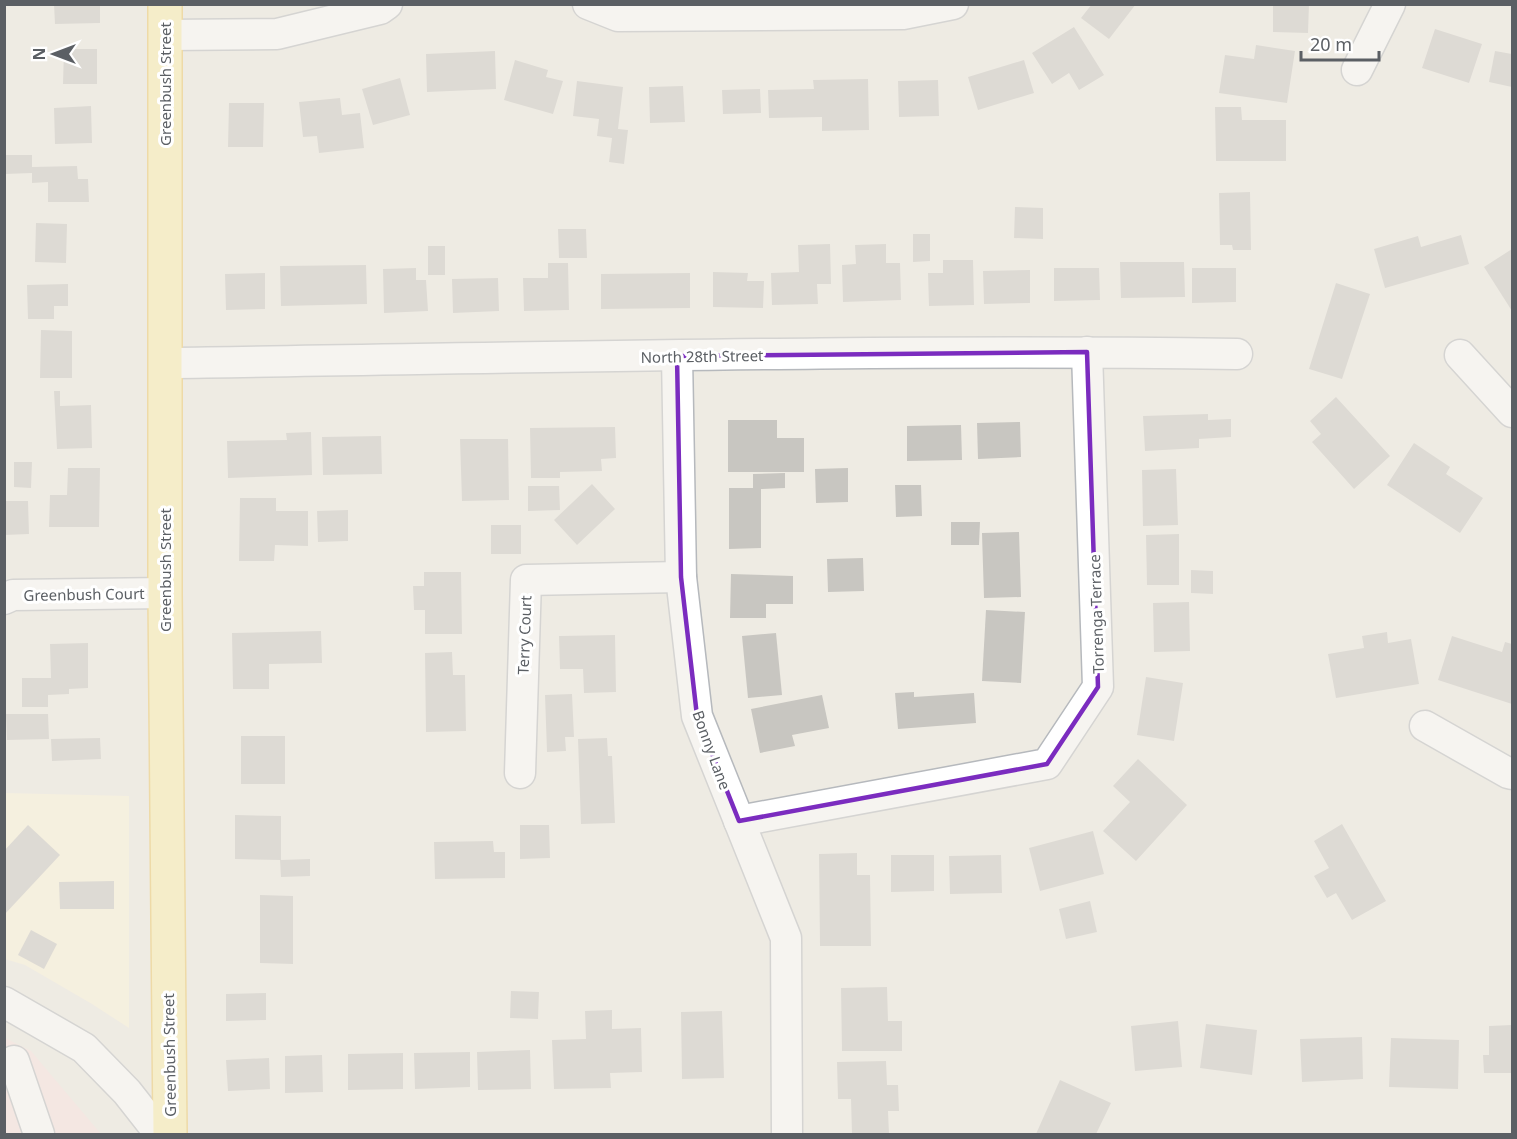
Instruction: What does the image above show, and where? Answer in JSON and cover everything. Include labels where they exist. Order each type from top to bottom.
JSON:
[{"type":"main road","name":"Greenbush Street","points":[[165,20],[165,593],[170,1134]]},
{"type":"street","points":[[165,20],[277,34],[380,9],[387,4]]},
{"type":"street","points":[[588,4],[618,16],[903,14],[953,4]]},
{"type":"street","points":[[1357,70],[1390,4]]},
{"type":"street","name":"North 28th Street","points":[[166,363],[1088,352],[1238,354]]},
{"type":"street","name":"Torrenga Terrace","points":[[739,821],[1047,764],[1098,687],[1088,352]]},
{"type":"street","points":[[1460,355],[1512,411]]},
{"type":"street","name":"Bonny Lane","points":[[677,356],[681,578],[697,716],[786,938],[787,1134]]},
{"type":"street","name":"Terry Court","points":[[520,773],[526,580],[681,578]]},
{"type":"street","name":"Greenbush Court","points":[[4,599],[13,595],[165,593]]},
{"type":"street","points":[[1425,726],[1512,774]]},
{"type":"street","points":[[4,1002],[84,1048],[127,1092],[160,1134]]},
{"type":"street","points":[[14,1061],[39,1134]]},
{"type":"highlighted area","points":[[1087,352],[1098,687],[1047,764],[739,821],[697,716],[681,577],[677,356]]},
{"type":"shaded area","points":[[5,793],[129,796],[129,1028],[25,965],[5,959]]},
{"type":"shaded area","points":[[5,1038],[31,1051],[101,1134],[5,1134]]},
{"type":"building","points":[[54,4],[100,4],[100,23],[55,24]]},
{"type":"building","points":[[1092,4],[1136,4],[1109,39],[1081,18]]},
{"type":"building","points":[[1273,4],[1309,4],[1308,33],[1273,32]]},
{"type":"building","points":[[1074,27],[1104,75],[1079,90],[1069,73],[1052,84],[1032,53]]},
{"type":"building","points":[[1435,29],[1482,44],[1469,83],[1422,68]]},
{"type":"building","points":[[1256,45],[1295,51],[1287,103],[1219,93],[1225,55],[1254,59]]},
{"type":"building","points":[[64,49],[97,49],[97,84],[63,84]]},
{"type":"building","points":[[495,51],[496,89],[427,92],[426,54]]},
{"type":"building","points":[[1495,51],[1512,54],[1512,87],[1489,82]]},
{"type":"building","points":[[515,60],[548,70],[546,77],[563,81],[553,114],[504,100]]},
{"type":"building","points":[[1024,60],[1034,93],[978,110],[968,77]]},
{"type":"building","points":[[400,78],[410,115],[373,125],[362,89]]},
{"type":"building","points":[[868,79],[869,130],[822,131],[822,117],[769,118],[768,90],[814,89],[813,80]]},
{"type":"building","points":[[938,80],[939,116],[899,117],[898,81]]},
{"type":"building","points":[[577,81],[623,87],[618,129],[628,130],[624,164],[609,162],[612,138],[597,136],[599,119],[573,116]]},
{"type":"building","points":[[683,86],[685,122],[650,123],[649,87]]},
{"type":"building","points":[[760,89],[761,113],[723,114],[722,90]]},
{"type":"building","points":[[340,98],[342,115],[360,113],[364,148],[319,153],[317,136],[303,137],[299,102]]},
{"type":"building","points":[[229,103],[264,103],[263,147],[228,147]]},
{"type":"building","points":[[91,106],[92,143],[55,144],[54,108]]},
{"type":"building","points":[[1215,107],[1241,107],[1242,120],[1286,120],[1286,161],[1216,161]]},
{"type":"building","points":[[5,155],[32,155],[32,167],[77,166],[78,179],[88,179],[89,202],[48,202],[48,182],[32,183],[32,173],[5,174]]},
{"type":"building","points":[[1250,192],[1251,250],[1233,250],[1232,245],[1220,245],[1219,193]]},
{"type":"building","points":[[1015,207],[1043,208],[1043,239],[1014,238]]},
{"type":"building","points":[[36,223],[67,224],[66,263],[35,262]]},
{"type":"building","points":[[558,229],[586,229],[587,258],[559,258]]},
{"type":"building","points":[[913,234],[930,234],[930,261],[913,262]]},
{"type":"building","points":[[1461,235],[1469,264],[1385,288],[1374,249],[1418,236],[1421,247]]},
{"type":"building","points":[[830,244],[831,284],[817,284],[818,304],[772,305],[771,273],[799,272],[798,245]]},
{"type":"building","points":[[886,244],[886,263],[900,263],[901,300],[843,302],[842,265],[856,264],[855,245]]},
{"type":"building","points":[[428,246],[445,246],[445,275],[428,275]]},
{"type":"building","points":[[1512,249],[1512,311],[1484,267]]},
{"type":"building","points":[[943,260],[973,260],[974,305],[929,306],[928,273],[943,273]]},
{"type":"building","points":[[1120,262],[1184,262],[1185,297],[1121,298]]},
{"type":"building","points":[[548,263],[568,263],[569,310],[524,311],[523,278],[548,278]]},
{"type":"building","points":[[366,265],[367,304],[281,306],[280,266]]},
{"type":"building","points":[[416,268],[416,280],[426,280],[428,311],[384,313],[383,269]]},
{"type":"building","points":[[1054,268],[1099,268],[1100,300],[1054,301]]},
{"type":"building","points":[[1192,268],[1236,268],[1236,302],[1192,303]]},
{"type":"building","points":[[1030,270],[1030,303],[984,304],[983,271]]},
{"type":"building","points":[[713,272],[748,273],[747,281],[764,281],[763,308],[713,307]]},
{"type":"building","points":[[265,273],[265,309],[226,310],[225,274]]},
{"type":"building","points":[[690,273],[690,308],[601,309],[601,274]]},
{"type":"building","points":[[498,278],[499,311],[453,313],[452,279]]},
{"type":"building","points":[[1336,283],[1370,294],[1342,379],[1309,369]]},
{"type":"building","points":[[68,284],[68,306],[54,306],[54,319],[28,319],[27,285]]},
{"type":"building","points":[[41,330],[72,331],[72,378],[40,378]]},
{"type":"building","points":[[54,391],[60,391],[60,406],[91,405],[92,448],[57,449]]},
{"type":"building","points":[[1336,397],[1390,456],[1354,489],[1312,442],[1321,434],[1310,421]]},
{"type":"building","points":[[1208,414],[1208,420],[1231,419],[1231,437],[1199,439],[1199,448],[1145,451],[1143,416]]},
{"type":"building","points":[[728,420],[777,420],[777,438],[804,438],[804,472],[728,472]]},
{"type":"building","points":[[1020,422],[1021,457],[978,459],[977,423]]},
{"type":"building","points":[[961,425],[962,460],[907,461],[907,426]]},
{"type":"building","points":[[615,427],[616,458],[601,459],[602,471],[560,472],[560,478],[531,478],[530,428]]},
{"type":"building","points":[[311,432],[312,475],[228,478],[227,441],[287,440],[286,433]]},
{"type":"building","points":[[381,436],[382,474],[323,475],[322,437]]},
{"type":"building","points":[[460,439],[508,439],[509,500],[462,501]]},
{"type":"building","points":[[1414,443],[1450,467],[1446,474],[1483,498],[1460,533],[1387,485]]},
{"type":"building","points":[[14,462],[32,462],[31,488],[14,487]]},
{"type":"building","points":[[68,468],[100,468],[99,527],[49,527],[50,495],[67,495]]},
{"type":"building","points":[[848,468],[848,502],[816,503],[815,469]]},
{"type":"building","points":[[1176,469],[1178,525],[1143,526],[1142,470]]},
{"type":"building","points":[[785,473],[785,488],[761,489],[761,548],[729,549],[729,488],[753,488],[753,474]]},
{"type":"building","points":[[592,484],[615,509],[577,545],[554,520]]},
{"type":"building","points":[[895,485],[921,485],[922,516],[896,517]]},
{"type":"building","points":[[528,486],[559,486],[560,510],[528,511]]},
{"type":"building","points":[[240,498],[276,498],[276,511],[308,511],[308,546],[275,545],[274,561],[239,561]]},
{"type":"building","points":[[4,501],[28,501],[29,534],[4,535]]},
{"type":"building","points":[[348,510],[348,541],[318,542],[317,511]]},
{"type":"building","points":[[951,522],[980,522],[979,545],[951,545]]},
{"type":"building","points":[[491,525],[521,525],[521,554],[491,554]]},
{"type":"building","points":[[1019,532],[1021,597],[984,598],[982,533]]},
{"type":"building","points":[[1179,534],[1179,585],[1147,585],[1146,535]]},
{"type":"building","points":[[863,558],[864,591],[828,592],[827,559]]},
{"type":"building","points":[[1191,570],[1213,571],[1213,594],[1191,593]]},
{"type":"building","points":[[424,572],[461,572],[462,634],[425,634],[425,610],[414,610],[413,586],[424,586]]},
{"type":"building","points":[[731,574],[793,576],[793,604],[766,604],[766,618],[730,618]]},
{"type":"building","points":[[1189,602],[1190,651],[1154,652],[1153,603]]},
{"type":"building","points":[[986,610],[1025,612],[1021,683],[982,681]]},
{"type":"building","points":[[321,631],[322,663],[269,664],[269,689],[233,689],[232,633]]},
{"type":"building","points":[[1387,632],[1388,643],[1411,639],[1419,684],[1336,698],[1328,654],[1364,648],[1362,636]]},
{"type":"building","points":[[776,633],[782,695],[748,698],[742,636]]},
{"type":"building","points":[[615,635],[616,692],[584,693],[583,669],[560,669],[559,636]]},
{"type":"building","points":[[1452,636],[1502,652],[1505,642],[1512,644],[1512,704],[1438,680]]},
{"type":"building","points":[[88,643],[88,688],[69,689],[69,694],[48,695],[48,707],[22,707],[22,678],[51,678],[50,644]]},
{"type":"building","points":[[452,652],[453,675],[465,675],[466,731],[426,732],[425,653]]},
{"type":"building","points":[[1146,677],[1183,683],[1174,741],[1137,735]]},
{"type":"building","points":[[914,692],[914,697],[974,693],[976,723],[898,729],[895,693]]},
{"type":"building","points":[[572,694],[574,737],[565,737],[566,751],[547,752],[545,695]]},
{"type":"building","points":[[822,695],[829,728],[792,735],[795,746],[760,753],[751,709]]},
{"type":"building","points":[[6,714],[48,714],[49,739],[7,740]]},
{"type":"building","points":[[241,736],[285,736],[285,784],[241,784]]},
{"type":"building","points":[[100,738],[101,759],[52,761],[51,739]]},
{"type":"building","points":[[607,738],[608,756],[612,756],[615,823],[581,824],[578,739]]},
{"type":"building","points":[[1138,759],[1187,805],[1136,861],[1103,831],[1130,802],[1113,786]]},
{"type":"building","points":[[235,815],[281,816],[281,860],[235,859]]},
{"type":"building","points":[[1342,824],[1386,901],[1352,920],[1336,893],[1327,898],[1314,876],[1329,868],[1314,841]]},
{"type":"building","points":[[28,825],[60,855],[4,915],[4,851]]},
{"type":"building","points":[[520,825],[549,825],[550,858],[520,859]]},
{"type":"building","points":[[1093,831],[1104,874],[1040,891],[1029,848]]},
{"type":"building","points":[[493,841],[494,852],[505,852],[505,878],[435,879],[434,842]]},
{"type":"building","points":[[857,853],[857,875],[870,875],[871,946],[820,946],[819,854]]},
{"type":"building","points":[[891,855],[934,855],[934,891],[891,892]]},
{"type":"building","points":[[1001,855],[1002,893],[950,894],[949,856]]},
{"type":"building","points":[[310,859],[310,876],[281,877],[280,860]]},
{"type":"building","points":[[114,881],[114,909],[60,909],[59,882]]},
{"type":"building","points":[[260,895],[293,896],[293,964],[260,963]]},
{"type":"building","points":[[1090,901],[1097,932],[1066,939],[1059,909]]},
{"type":"building","points":[[31,930],[57,944],[44,969],[18,955]]},
{"type":"building","points":[[887,987],[888,1021],[902,1021],[902,1051],[842,1051],[841,988]]},
{"type":"building","points":[[511,991],[539,992],[538,1019],[510,1018]]},
{"type":"building","points":[[266,993],[266,1020],[226,1021],[226,994]]},
{"type":"building","points":[[612,1010],[612,1029],[641,1028],[642,1072],[610,1073],[611,1088],[554,1089],[552,1040],[586,1039],[585,1011]]},
{"type":"building","points":[[722,1011],[724,1078],[682,1079],[681,1012]]},
{"type":"building","points":[[1178,1021],[1182,1067],[1135,1071],[1131,1026]]},
{"type":"building","points":[[1206,1024],[1257,1030],[1252,1075],[1200,1068]]},
{"type":"building","points":[[1512,1025],[1512,1073],[1484,1073],[1483,1055],[1489,1055],[1489,1026]]},
{"type":"building","points":[[1362,1037],[1363,1079],[1302,1082],[1300,1039]]},
{"type":"building","points":[[1391,1038],[1459,1040],[1458,1089],[1389,1087]]},
{"type":"building","points":[[530,1050],[531,1089],[478,1090],[477,1052]]},
{"type":"building","points":[[470,1052],[470,1087],[415,1089],[414,1053]]},
{"type":"building","points":[[403,1053],[403,1089],[348,1090],[348,1054]]},
{"type":"building","points":[[322,1055],[323,1092],[285,1093],[285,1056]]},
{"type":"building","points":[[269,1058],[270,1089],[228,1091],[226,1060]]},
{"type":"building","points":[[886,1061],[887,1085],[898,1085],[899,1111],[888,1111],[889,1134],[852,1134],[851,1099],[838,1099],[837,1062]]},
{"type":"building","points":[[1060,1080],[1111,1103],[1096,1134],[1036,1134]]}]
